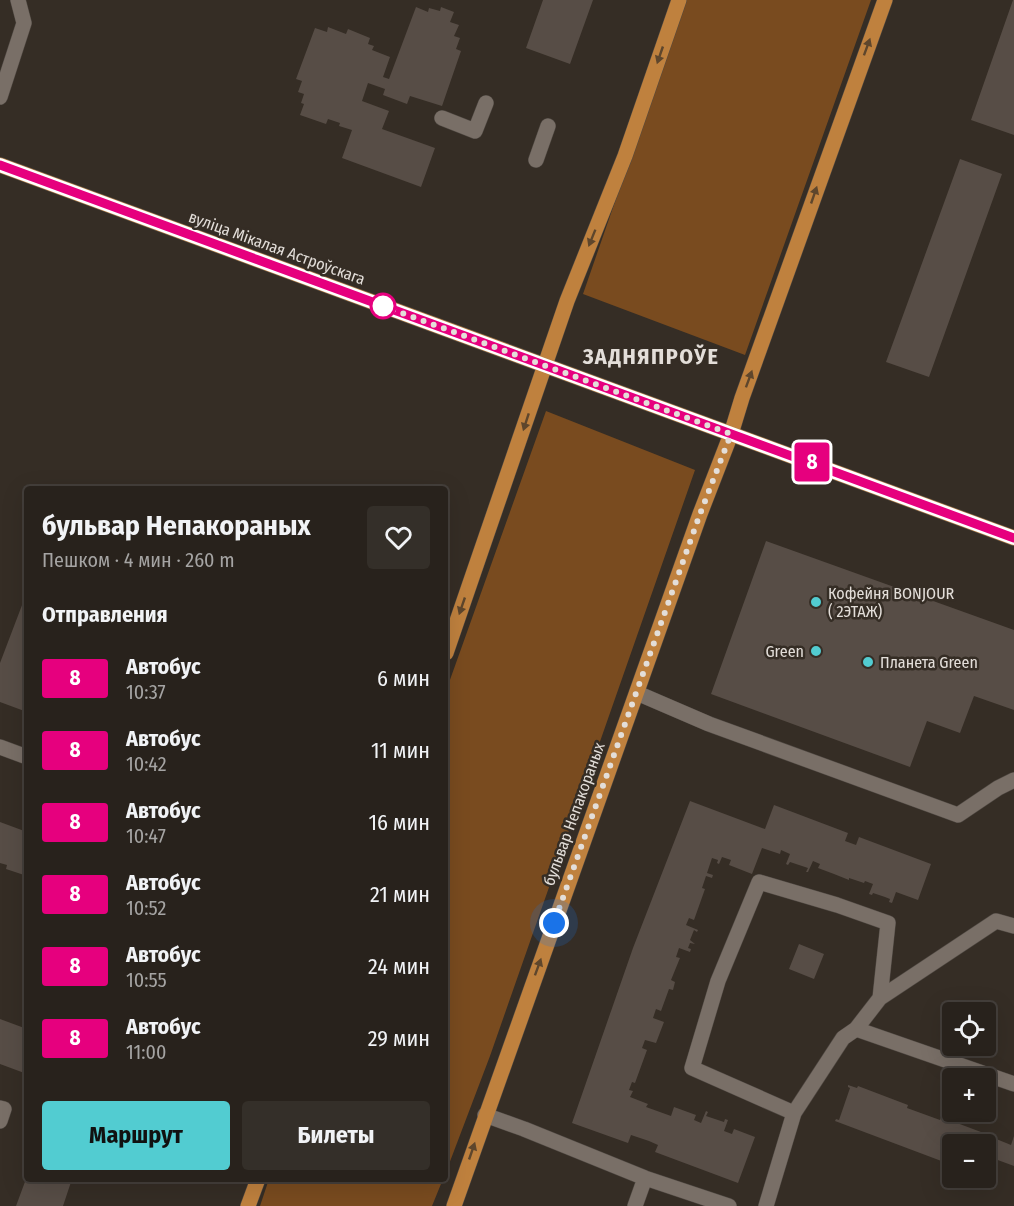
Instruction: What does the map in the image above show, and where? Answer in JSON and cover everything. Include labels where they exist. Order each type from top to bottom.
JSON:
[{"type":"main road","points":[[448,647],[567,301],[626,156],[679,0]]},
{"type":"main road","name":"бульвар Непакораных","points":[[454,1206],[885,0]]},
{"type":"main road","name":"вуліца Мікалая Астроўскага","points":[[0,165],[1014,538]]},
{"type":"main road","points":[[248,1206],[257,1182]]},
{"type":"lane","points":[[0,97],[24,23],[18,0]]},
{"type":"lane","points":[[442,118],[475,131],[486,103]]},
{"type":"lane","points":[[536,160],[548,126]]},
{"type":"lane","points":[[637,693],[709,724],[958,815],[1014,780]]},
{"type":"lane","points":[[0,747],[24,756]]},
{"type":"lane","points":[[794,1113],[692,1068],[718,981],[759,882],[888,923],[880,998]]},
{"type":"lane","points":[[766,1206],[794,1113],[843,1038],[856,1029],[880,998],[996,921],[1014,926]]},
{"type":"lane","points":[[856,1029],[1014,1084]]},
{"type":"lane","points":[[0,1108],[4,1109],[0,1121]]},
{"type":"lane","points":[[485,1114],[645,1178],[729,1206]]},
{"type":"lane","points":[[635,1206],[645,1178]]},
{"type":"shaded area","points":[[685,0],[871,0],[745,355],[583,294]]},
{"type":"shaded area","points":[[546,411],[695,470],[490,1056],[448,1167],[448,685]]},
{"type":"shaded area","points":[[268,1182],[442,1182],[432,1206],[260,1206]]},
{"type":"building","points":[[543,0],[593,0],[570,64],[526,48]]},
{"type":"building","points":[[1014,0],[1014,135],[971,120]]},
{"type":"building","points":[[416,7],[428,12],[429,8],[440,11],[441,7],[454,12],[450,22],[459,25],[454,36],[460,38],[456,49],[461,51],[442,106],[410,96],[407,104],[383,95],[385,89],[368,83],[362,101],[389,111],[382,129],[435,148],[421,187],[342,158],[352,130],[328,119],[326,124],[300,115],[304,104],[301,103],[304,94],[298,92],[302,81],[296,79],[315,28],[327,32],[328,27],[346,34],[348,29],[370,38],[368,44],[374,46],[372,50],[390,57],[383,77],[389,79]]},
{"type":"building","points":[[960,159],[1002,174],[929,377],[886,362]]},
{"type":"building","name":"Планета Green","points":[[766,541],[1014,630],[1014,710],[974,696],[960,733],[927,721],[910,767],[711,694]]},
{"type":"building","points":[[24,600],[24,711],[0,702],[0,663]]},
{"type":"building","points":[[690,801],[765,829],[774,805],[848,833],[845,841],[856,845],[859,837],[931,864],[918,900],[896,892],[892,903],[885,897],[869,894],[873,884],[849,878],[849,880],[818,868],[820,864],[813,861],[808,872],[806,872],[808,868],[790,862],[788,865],[786,864],[790,854],[781,850],[780,854],[762,848],[752,874],[729,865],[731,860],[722,857],[719,864],[718,860],[712,858],[707,873],[713,875],[712,878],[706,876],[702,888],[705,889],[694,920],[689,918],[686,925],[698,930],[697,932],[694,930],[690,940],[695,944],[690,943],[688,948],[691,949],[690,952],[679,948],[676,957],[680,958],[671,980],[675,982],[673,990],[669,989],[661,1011],[656,1009],[653,1018],[664,1022],[656,1043],[645,1040],[642,1048],[647,1050],[635,1083],[632,1082],[629,1090],[633,1091],[630,1097],[648,1104],[646,1107],[671,1116],[674,1107],[696,1115],[694,1120],[701,1123],[706,1111],[708,1112],[706,1116],[724,1122],[725,1119],[728,1120],[724,1131],[732,1134],[734,1129],[755,1137],[738,1183],[655,1152],[658,1145],[649,1141],[631,1135],[628,1143],[572,1123],[633,948]]},
{"type":"building","points":[[0,822],[24,831],[24,875],[6,869],[7,865],[0,863]]},
{"type":"building","points":[[799,944],[824,954],[814,979],[789,969]]},
{"type":"building","points":[[0,1019],[24,1028],[24,1073],[0,1064]]},
{"type":"building","points":[[848,1085],[857,1088],[858,1086],[908,1105],[907,1108],[940,1120],[942,1117],[942,1122],[954,1122],[986,1134],[942,1134],[942,1161],[835,1121],[839,1120],[850,1088]]},
{"type":"building","points":[[1014,1136],[1014,1166],[996,1159],[996,1139],[1011,1145]]},
{"type":"building","points":[[25,1182],[71,1182],[63,1206],[16,1206]]},
{"type":"bus line","name":"8","points":[[0,165],[1014,538]]},
{"type":"place","name":"Кофейня BONJOUR ( 2ЭТАЖ)","points":[[816,602]]},
{"type":"place","name":"Green","points":[[816,651]]},
{"type":"place","name":"Планета Green","points":[[868,662]]},
{"type":"district","name":"ЗАДНЯПРОЎЕ","points":[[651,356]]},
{"type":"route","points":[[383,306],[731,434],[700,514],[554,923]]}]
